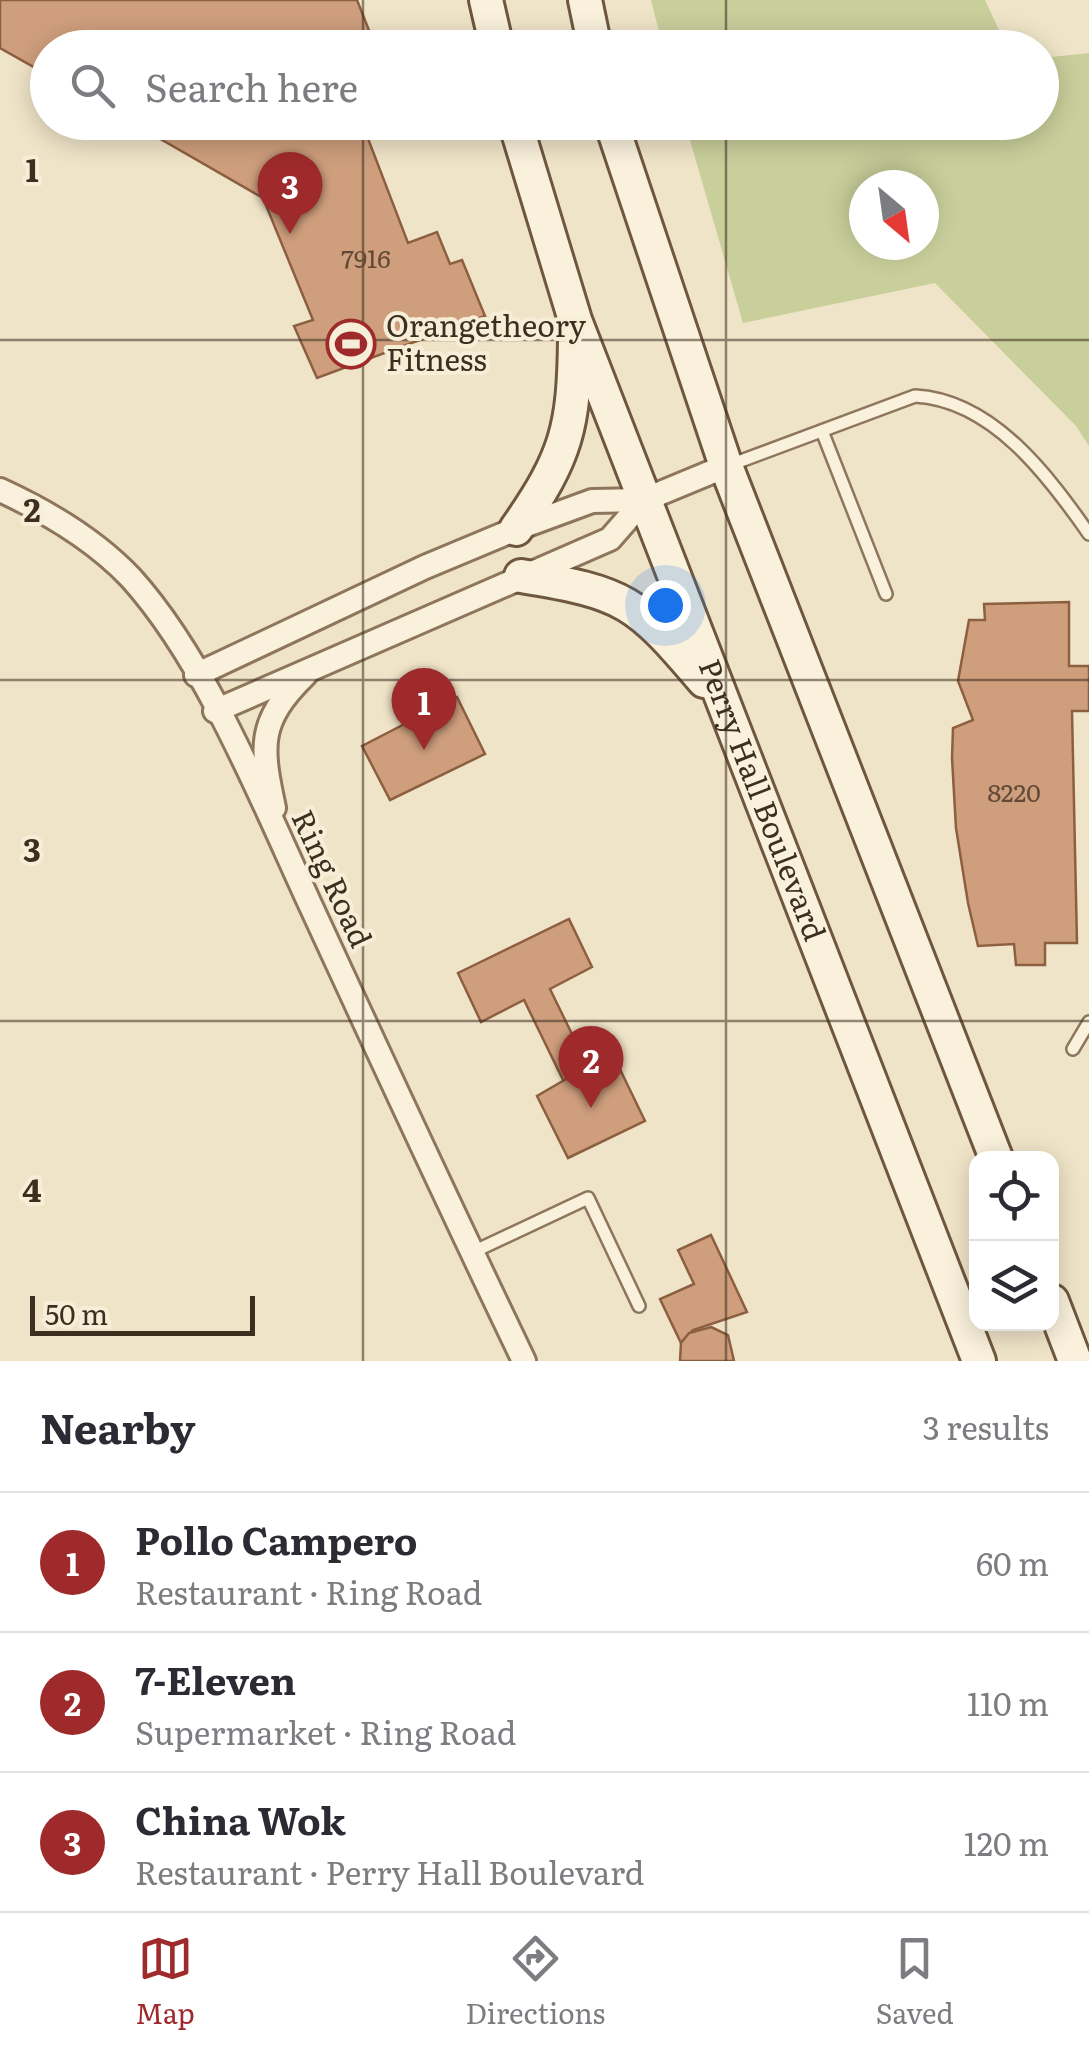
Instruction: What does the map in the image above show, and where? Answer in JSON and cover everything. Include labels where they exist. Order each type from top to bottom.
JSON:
[{"type":"main road","points":[[486,0],[493,30]]},
{"type":"main road","points":[[585,0],[591,30]]},
{"type":"main road","name":"Perry Hall Boulevard","points":[[520,140],[575,320],[979,1361]]},
{"type":"main road","points":[[615,140],[726,466],[993,1151]]},
{"type":"main road","points":[[516,529],[550,480],[567,441],[574,402],[575,320]]},
{"type":"main road","points":[[521,576],[605,592],[629,604],[654,622],[721,701]]},
{"type":"main road","points":[[1059,1320],[1075,1361]]},
{"type":"street","points":[[196,675],[425,567],[516,529],[592,500],[644,500],[726,466]]},
{"type":"street","name":"Ring Road","points":[[0,490],[59,520],[105,554],[156,610],[196,675],[280,841],[524,1361]]},
{"type":"street","points":[[216,712],[318,663],[610,539],[644,500]]},
{"type":"street","points":[[280,841],[262,747],[268,723],[285,695],[318,663]]},
{"type":"lane","points":[[726,466],[914,396],[963,404],[1026,456],[1089,534]]},
{"type":"lane","points":[[822,431],[886,594]]},
{"type":"lane","points":[[1073,1049],[1089,1022]]},
{"type":"lane","points":[[473,1252],[588,1198],[639,1306]]},
{"type":"green space","points":[[651,0],[985,0],[999,30],[659,30]]},
{"type":"green space","points":[[1089,53],[1089,446],[1076,426],[935,283],[743,323],[690,140],[1059,140],[1059,56]]},
{"type":"building","points":[[0,0],[357,0],[369,30],[30,30],[30,65],[0,48]]},
{"type":"building","points":[[162,140],[369,140],[408,243],[437,232],[450,264],[462,260],[485,316],[317,378],[294,326],[313,320],[263,198]]},
{"type":"building","points":[[1069,602],[1069,666],[1089,666],[1089,711],[1072,711],[1077,943],[1045,943],[1045,965],[1016,965],[1014,944],[978,946],[968,903],[956,828],[952,758],[953,728],[973,720],[958,681],[969,620],[985,620],[984,604]]},
{"type":"building","points":[[457,697],[485,754],[390,800],[362,746]]},
{"type":"building","points":[[569,919],[592,967],[550,989],[591,1073],[566,1086],[524,1000],[481,1022],[458,973]]},
{"type":"building","points":[[615,1059],[645,1121],[568,1158],[537,1096],[594,1063],[600,1066]]},
{"type":"building","points":[[711,1235],[747,1312],[693,1330],[681,1343],[660,1299],[694,1284],[678,1250]]},
{"type":"building","points":[[711,1327],[728,1335],[734,1361],[680,1361],[681,1343],[689,1333]]},
{"type":"place","name":"China Wok","points":[[290,234]]},
{"type":"place","name":"Orangetheory Fitness","points":[[351,344]]},
{"type":"place","name":"Pollo Campero","points":[[424,750]]},
{"type":"place","name":"7-Eleven","points":[[591,1108]]}]
